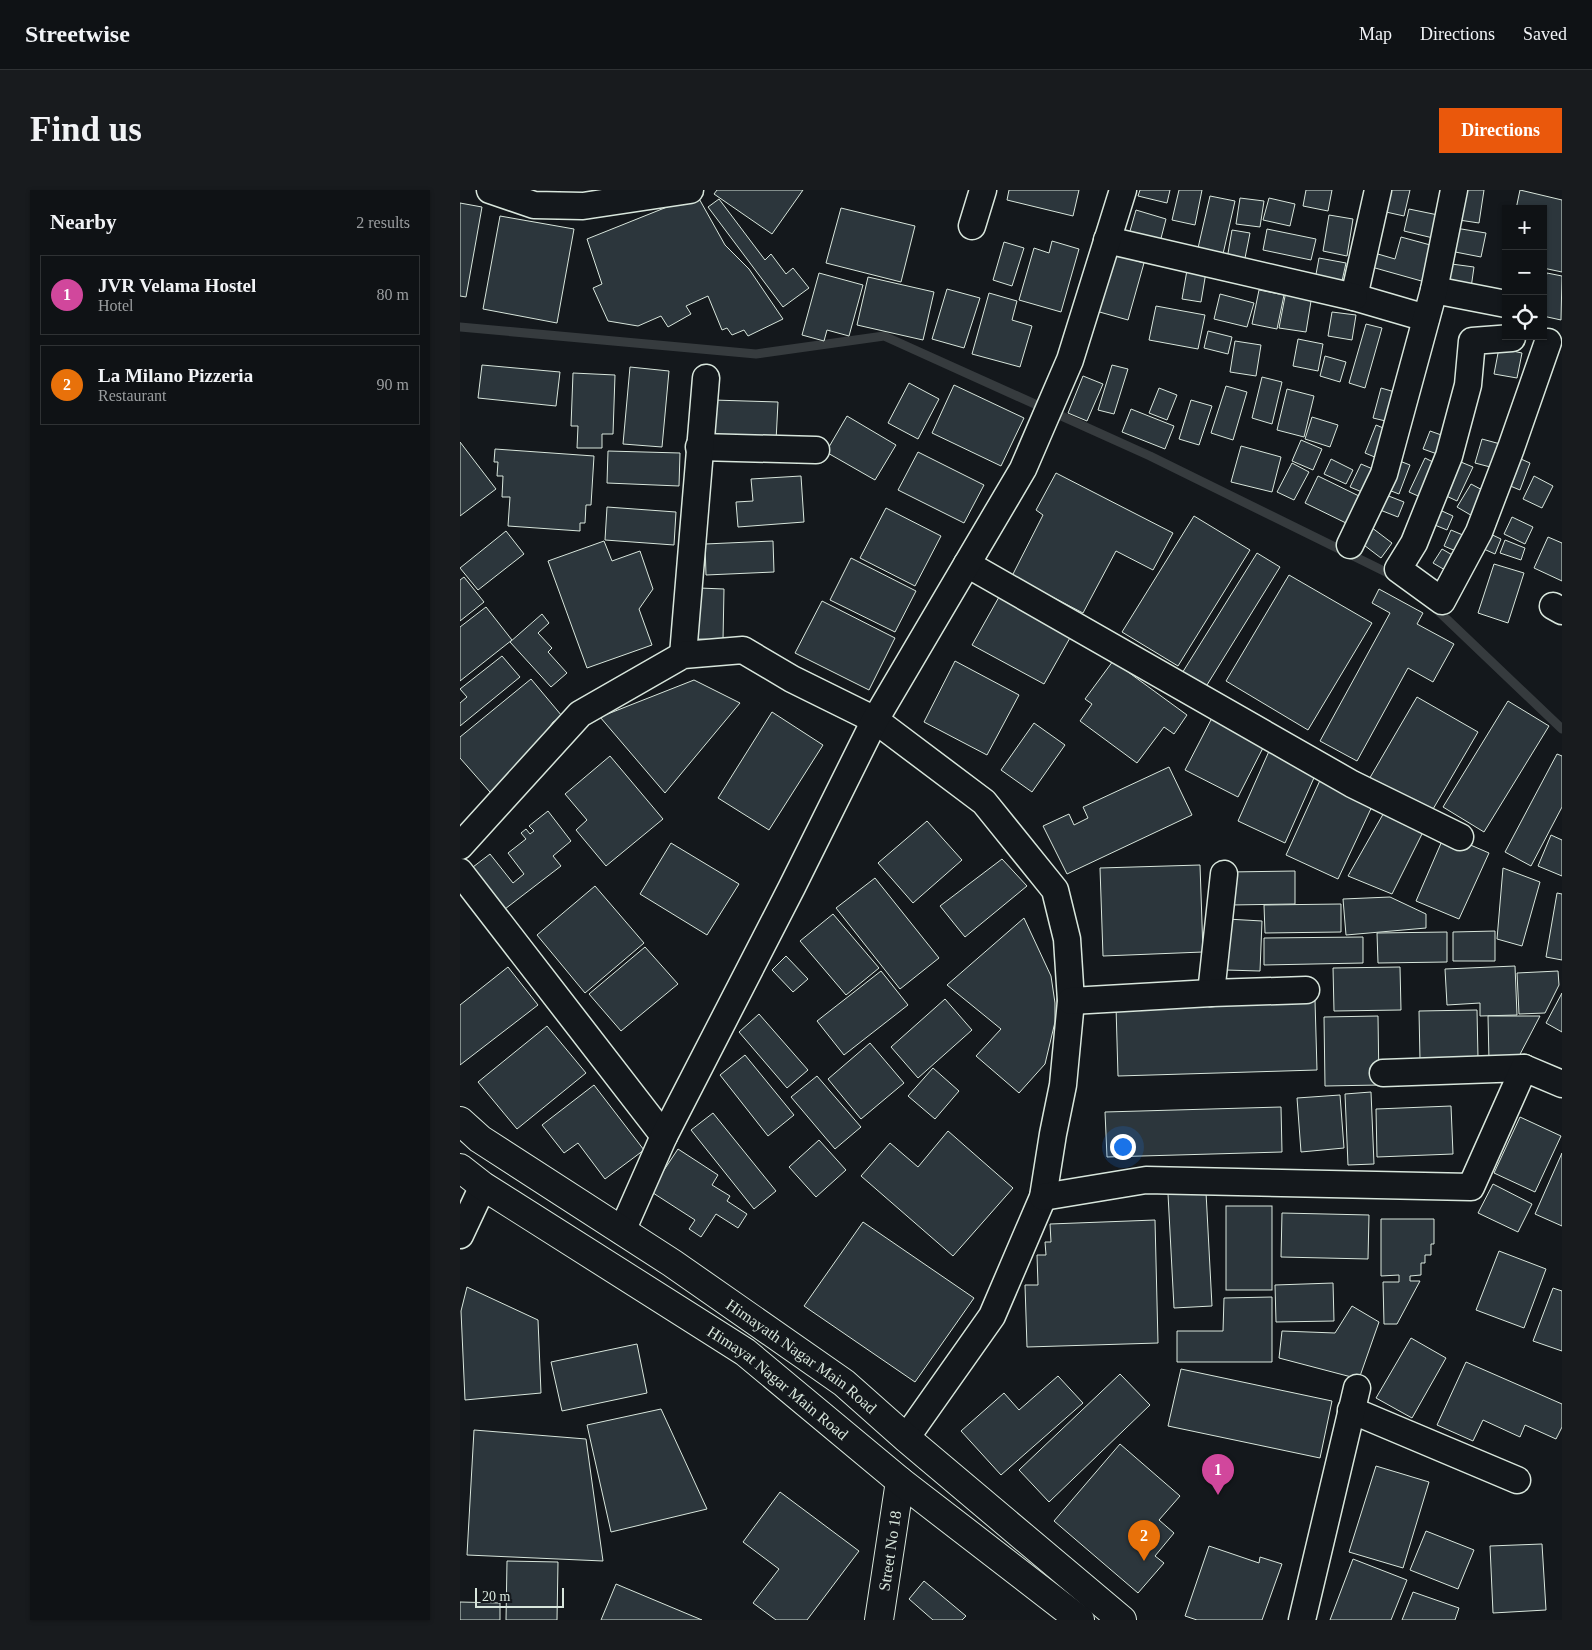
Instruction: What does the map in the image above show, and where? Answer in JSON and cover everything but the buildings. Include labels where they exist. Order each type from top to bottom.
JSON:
[{"type":"main road","name":"Himayath Nagar Main Road","points":[[460,1121],[480,1138],[672,1263],[844,1383],[906,1438],[1122,1620]]},
{"type":"main road","name":"Himayat Nagar Main Road","points":[[460,1168],[483,1186],[745,1352],[900,1481],[1080,1620]]},
{"type":"main road","name":"Street No 18","points":[[879,1620],[900,1481]]},
{"type":"street","points":[[490,190],[534,205],[583,206],[690,190]]},
{"type":"street","points":[[972,226],[983,190]]},
{"type":"street","points":[[622,1231],[664,1136],[792,887],[875,720],[1023,469],[1070,360],[1123,190]]},
{"type":"street","points":[[1354,297],[1378,190]]},
{"type":"street","points":[[1350,545],[1384,474],[1434,290],[1454,190]]},
{"type":"street","points":[[1108,240],[1354,297],[1426,318]]},
{"type":"street","points":[[1434,290],[1502,303]]},
{"type":"street","points":[[1502,338],[1472,341],[1468,385],[1449,456],[1414,543],[1398,569],[1442,601],[1479,532],[1511,448],[1555,345],[1528,340]]},
{"type":"street","points":[[684,655],[699,447],[706,378]]},
{"type":"street","points":[[699,447],[816,450]]},
{"type":"street","points":[[967,564],[1352,784],[1460,837]]},
{"type":"street","points":[[460,846],[580,714],[684,655],[743,650],[792,679],[875,720],[984,802],[1055,890],[1067,939],[1071,1001],[1063,1085],[1043,1197],[992,1316],[906,1438]]},
{"type":"street","points":[[460,872],[664,1136]]},
{"type":"street","points":[[1211,993],[1224,874]]},
{"type":"street","points":[[1071,1001],[1306,990]]},
{"type":"street","points":[[1043,1197],[1146,1180],[1471,1188],[1524,1068]]},
{"type":"street","points":[[1383,1073],[1524,1068],[1562,1084]]},
{"type":"street","points":[[460,1235],[483,1186]]},
{"type":"street","points":[[1302,1620],[1354,1399],[1517,1480]]},
{"type":"waterway","points":[[460,327],[756,354],[884,336],[1150,456],[1396,577]]},
{"type":"waterway","points":[[1433,606],[1562,729]]},
{"type":"place","name":"JVR Velama Hostel","points":[[1218,1495]]},
{"type":"place","name":"La Milano Pizzeria","points":[[1144,1561]]}]
